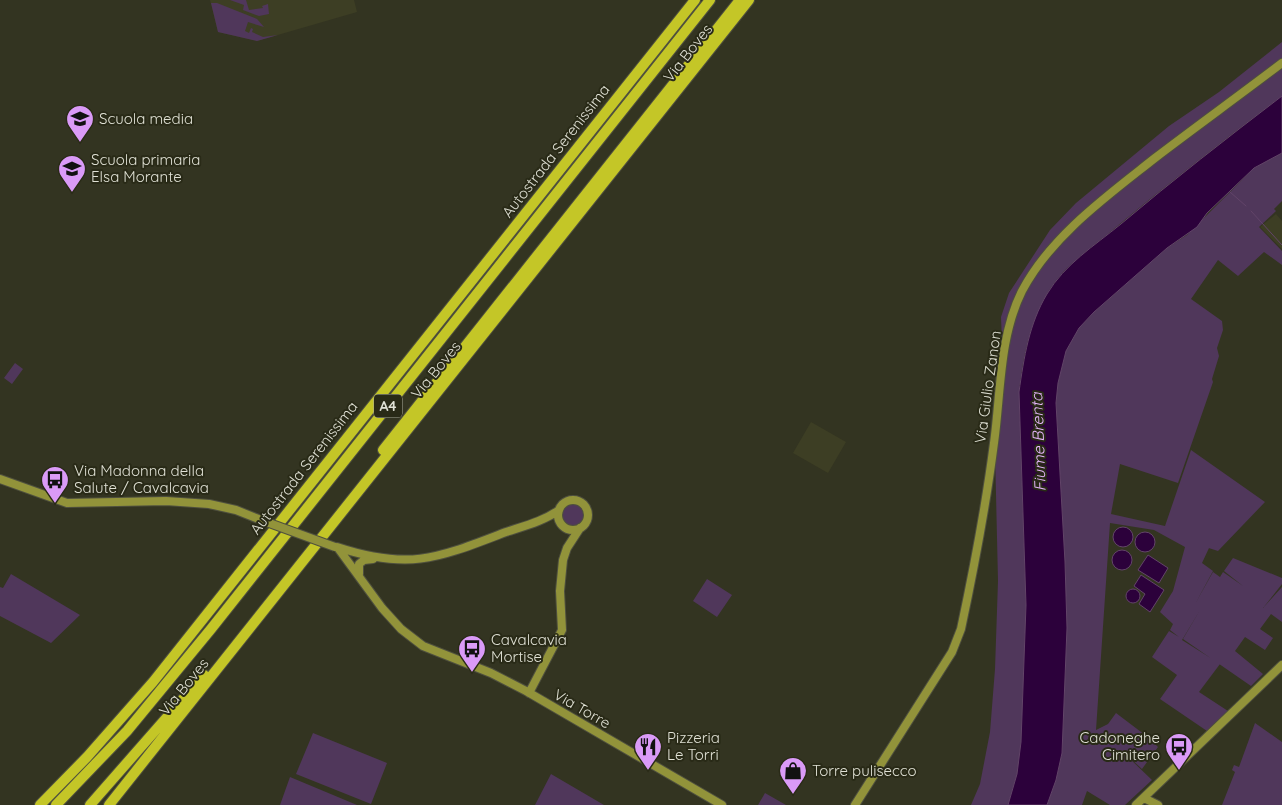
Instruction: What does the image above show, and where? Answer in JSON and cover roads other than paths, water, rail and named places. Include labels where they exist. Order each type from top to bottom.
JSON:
[{"type":"highway","name":"Autostrada Serenissima","points":[[40,805],[87,757],[153,682],[695,0]]},
{"type":"highway","name":"Autostrada Serenissima","points":[[56,805],[126,731],[211,629],[710,0]]},
{"type":"highway","name":"Via Boves","points":[[316,534],[740,0]]},
{"type":"highway","name":"Via Boves","points":[[109,805],[749,0]]},
{"type":"highway","name":"Via Boves","points":[[90,805],[185,697],[309,543]]},
{"type":"street","name":"Via Giulio Zanon","points":[[855,805],[952,652],[961,629],[993,455],[998,392],[1008,333],[1022,292],[1046,255],[1093,208],[1282,63]]},
{"type":"street","points":[[0,479],[62,502],[166,501],[209,504],[236,510],[337,547],[377,558],[410,561],[435,558],[552,515],[567,501],[576,500],[582,503],[588,514],[585,524],[580,528],[567,548],[563,560],[560,591],[562,630],[529,693]]},
{"type":"street","points":[[559,510],[559,519],[564,526],[572,530],[580,528]]},
{"type":"street","points":[[337,547],[360,576]]},
{"type":"street","points":[[360,576],[359,564],[364,560],[377,558]]},
{"type":"street","name":"Via Torre","points":[[360,576],[382,608],[401,629],[423,646],[491,673],[529,693],[722,805]]},
{"type":"street","points":[[1136,805],[1151,802],[1154,789],[1282,665]]},
{"type":"water","name":"Fiume Brenta","points":[[1282,96],[1282,153],[1254,168],[1207,213],[1197,227],[1167,248],[1094,312],[1079,328],[1066,351],[1058,383],[1056,403],[1067,628],[1062,753],[1056,780],[1047,805],[1008,805],[1017,774],[1021,742],[1026,605],[1019,392],[1025,354],[1036,317],[1054,283],[1071,264],[1200,159]]},
{"type":"water","points":[[1123,527],[1130,530],[1133,537],[1130,544],[1123,547],[1116,544],[1113,537],[1116,530]]},
{"type":"water","points":[[1145,532],[1152,535],[1155,542],[1152,549],[1145,552],[1138,549],[1135,542],[1138,535]]},
{"type":"water","points":[[1122,550],[1129,553],[1132,560],[1129,567],[1122,570],[1115,567],[1112,560],[1115,553]]},
{"type":"water","points":[[1148,555],[1168,568],[1159,583],[1138,570]]},
{"type":"water","points":[[1141,575],[1164,590],[1150,612],[1139,604],[1145,594],[1134,586]]},
{"type":"water","points":[[1130,589],[1136,589],[1140,596],[1136,603],[1130,603],[1126,599],[1126,593]]},
{"type":"waterway","points":[[1230,192],[1246,206]]},
{"type":"waterway","points":[[1251,211],[1282,245]]},
{"type":"place","name":"Scuola media","points":[[80,143]]},
{"type":"place","name":"Scuola primaria Elsa Morante","points":[[72,193]]},
{"type":"place","name":"Via Madonna della Salute / Cavalcavia","points":[[55,504]]},
{"type":"place","name":"Cavalcavia Mortise","points":[[472,673]]},
{"type":"place","name":"Pizzeria Le Torri","points":[[648,771]]},
{"type":"place","name":"Cadoneghe Cimitero","points":[[1179,771]]},
{"type":"place","name":"Torre pulisecco","points":[[793,795]]}]
